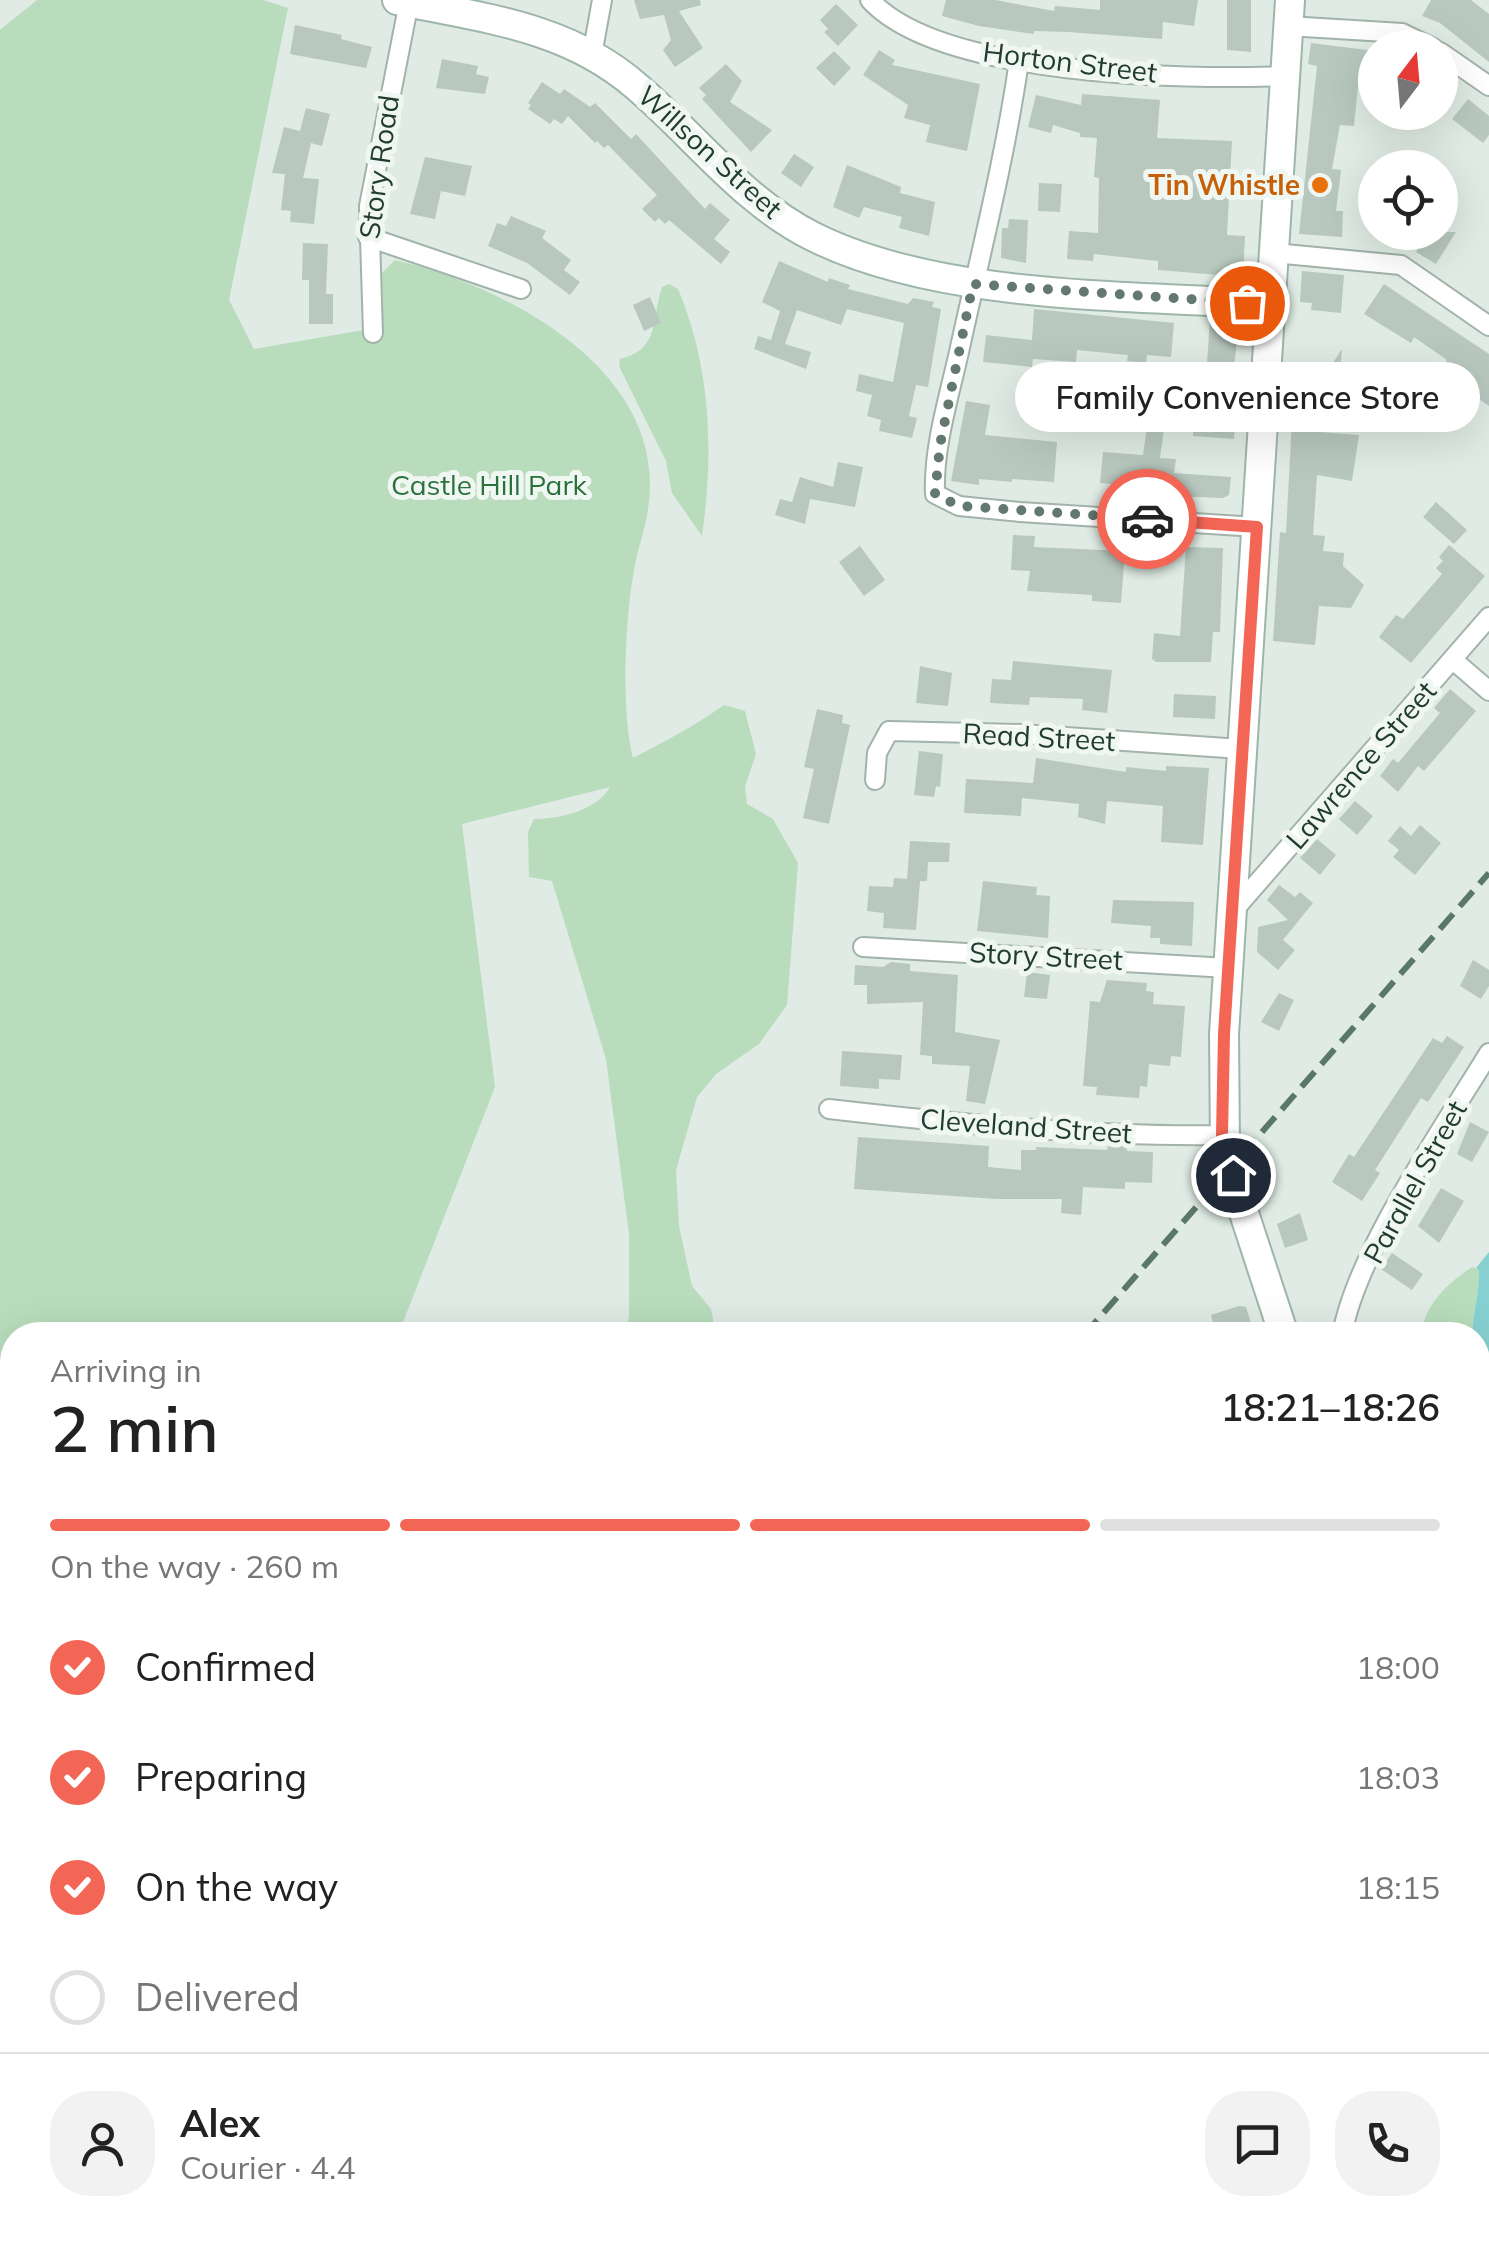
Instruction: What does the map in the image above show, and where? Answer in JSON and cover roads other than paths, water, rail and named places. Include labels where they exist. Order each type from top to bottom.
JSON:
[{"type":"main road","name":"Willson Street","points":[[402,1],[523,26],[592,55],[634,84],[781,219],[853,253],[973,284],[1268,304]]},
{"type":"main road","points":[[1280,1322],[1224,1141],[1228,968],[1289,13]]},
{"type":"street","points":[[592,55],[602,0]]},
{"type":"street","name":"Horton Street","points":[[870,0],[909,28],[943,42],[1019,61],[1207,77],[1284,76]]},
{"type":"street","name":"Story Road","points":[[372,333],[369,206],[402,1]]},
{"type":"street","points":[[1289,13],[1385,30]]},
{"type":"street","points":[[1019,61],[1005,154],[973,284],[934,481],[935,494],[959,506],[1257,527]]},
{"type":"street","points":[[1458,64],[1489,86]]},
{"type":"street","points":[[368,236],[521,288]]},
{"type":"street","points":[[1274,253],[1400,265],[1489,326]]},
{"type":"street","name":"Lawrence Street","points":[[1232,911],[1489,618]]},
{"type":"street","points":[[1453,660],[1489,691]]},
{"type":"street","name":"Read Street","points":[[875,780],[877,753],[890,731],[1022,734],[1241,749]]},
{"type":"street","name":"Story Street","points":[[862,947],[1228,968]]},
{"type":"street","name":"Parallel Street","points":[[1344,1322],[1395,1212],[1489,1052]]},
{"type":"street","name":"Cleveland Street","points":[[829,1109],[1224,1141]]},
{"type":"street","name":"Parallel Street","points":[[1338,1322],[1346,1314]]},
{"type":"water","points":[[1489,1252],[1489,1322],[1474,1322],[1479,1278],[1476,1268]]},
{"type":"railway","points":[[1095,1322],[1489,873]]},
{"type":"place","name":"Tin Whistle","points":[[1320,185]]},
{"type":"place","name":"Family Convenience Store","points":[[1247,303]]},
{"type":"park label","name":"Castle Hill Park","points":[[489,485]]}]
